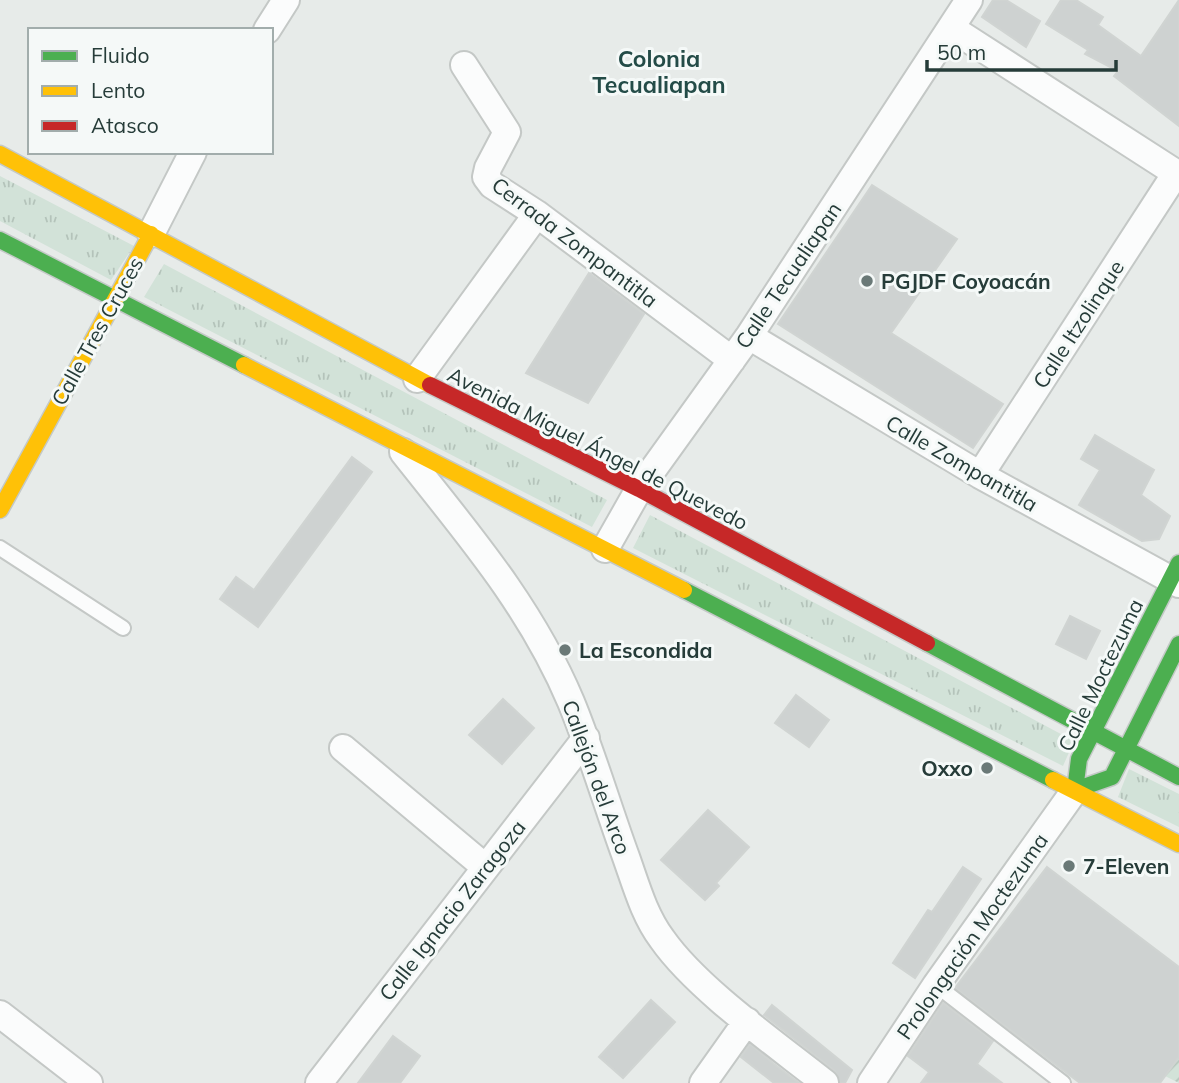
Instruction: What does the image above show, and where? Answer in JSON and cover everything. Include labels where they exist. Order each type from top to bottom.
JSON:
[{"type":"main road","name":"Avenida Miguel Ángel de Quevedo","points":[[0,154],[417,379],[639,489],[1091,733],[1179,777]]},
{"type":"main road","name":"Calle Tres Cruces","points":[[0,510],[151,234]]},
{"type":"main road","points":[[0,240],[1179,844]]},
{"type":"main road","name":"Calle Moctezuma","points":[[1075,790],[1079,759],[1091,733],[1176,575]]},
{"type":"main road","points":[[1075,790],[1112,777],[1179,644]]},
{"type":"street","points":[[268,28],[286,0]]},
{"type":"street","name":"Calle Tecualiapan","points":[[605,549],[639,489],[749,336],[969,0]]},
{"type":"street","points":[[951,28],[1177,174]]},
{"type":"street","name":"Cerrada Zompantitla","points":[[464,65],[507,132],[488,168],[486,177],[492,185],[537,214],[732,360]]},
{"type":"street","name":"Calle Tres Cruces","points":[[151,234],[192,154]]},
{"type":"street","name":"Calle Itzolinque","points":[[980,475],[1177,174]]},
{"type":"street","points":[[417,379],[537,214]]},
{"type":"street","name":"Calle Zompantitla","points":[[749,336],[980,475],[1176,575]]},
{"type":"street","name":"Callejón del Arco","points":[[396,443],[509,587],[551,660],[586,738],[651,922],[674,955],[747,1021],[825,1083]]},
{"type":"street","name":"Calle Ignacio Zaragoza","points":[[319,1083],[586,738]]},
{"type":"street","points":[[343,748],[485,867]]},
{"type":"street","name":"Prolongación Moctezuma","points":[[871,1083],[936,985],[1075,790]]},
{"type":"street","points":[[0,1014],[89,1083]]},
{"type":"street","points":[[703,1083],[747,1021]]},
{"type":"lane","points":[[0,548],[123,628]]},
{"type":"lane","points":[[936,985],[1063,1083]]},
{"type":"green space","points":[[0,176],[134,246],[111,280],[0,221]]},
{"type":"green space","points":[[164,264],[607,500],[592,527],[144,297]]},
{"type":"green space","points":[[650,515],[1074,741],[1063,766],[633,548]]},
{"type":"green space","points":[[1129,769],[1179,794],[1179,827],[1118,797]]},
{"type":"green space","points":[[1179,1057],[1179,1083],[1165,1076]]},
{"type":"building","points":[[993,0],[1006,0],[1040,21],[1026,47],[982,17]]},
{"type":"building","points":[[1061,0],[1076,0],[1103,17],[1098,25],[1141,56],[1179,0],[1179,126],[1114,76],[1118,71],[1085,54],[1088,50],[1046,24]]},
{"type":"building","name":"PGJDF Coyoacán","points":[[872,185],[957,239],[891,333],[1003,404],[973,448],[778,324]]},
{"type":"building","points":[[589,273],[644,314],[588,403],[526,373]]},
{"type":"building","points":[[1095,435],[1154,470],[1141,495],[1170,516],[1159,539],[1142,541],[1079,505],[1100,470],[1081,459]]},
{"type":"building","points":[[352,457],[372,472],[258,627],[220,599],[236,577],[254,590]]},
{"type":"building","points":[[1070,616],[1100,631],[1086,659],[1056,644]]},
{"type":"building","points":[[796,695],[829,720],[809,747],[775,723]]},
{"type":"building","points":[[503,699],[534,728],[502,764],[469,735]]},
{"type":"building","points":[[708,810],[749,847],[716,883],[719,886],[705,900],[661,860]]},
{"type":"building","points":[[963,867],[981,879],[915,978],[893,963],[928,910],[932,912]]},
{"type":"building","points":[[1047,867],[1179,967],[1179,1057],[1160,1083],[1080,1083],[955,988]]},
{"type":"building","points":[[651,1000],[675,1022],[623,1078],[599,1057]]},
{"type":"building","points":[[943,1003],[993,1041],[977,1064],[1002,1083],[921,1083],[929,1072],[908,1056]]},
{"type":"building","points":[[772,1005],[852,1070],[845,1083],[840,1083],[835,1071],[764,1015]]},
{"type":"building","points":[[393,1036],[420,1056],[400,1083],[358,1083]]},
{"type":"building","points":[[750,1044],[799,1083],[774,1083],[741,1057]]},
{"type":"traffic: fast","points":[[0,240],[244,365]]},
{"type":"traffic: fast","points":[[1179,563],[1079,759],[1075,790],[1112,777],[1179,644]]},
{"type":"traffic: fast","points":[[684,590],[1053,780]]},
{"type":"traffic: fast","points":[[927,643],[1179,777]]},
{"type":"traffic: slow","points":[[0,154],[430,385]]},
{"type":"traffic: slow","points":[[0,510],[151,234]]},
{"type":"traffic: slow","points":[[244,365],[684,590]]},
{"type":"traffic: slow","points":[[1053,780],[1179,844]]},
{"type":"traffic: jam","points":[[430,385],[639,489],[927,643]]},
{"type":"place","name":"PGJDF Coyoacán","points":[[867,281]]},
{"type":"place","name":"La Escondida","points":[[565,650]]},
{"type":"place","name":"Oxxo","points":[[987,768]]},
{"type":"place","name":"7-Eleven","points":[[1069,866]]},
{"type":"district","name":"Colonia Tecualiapan","points":[[659,71]]}]
